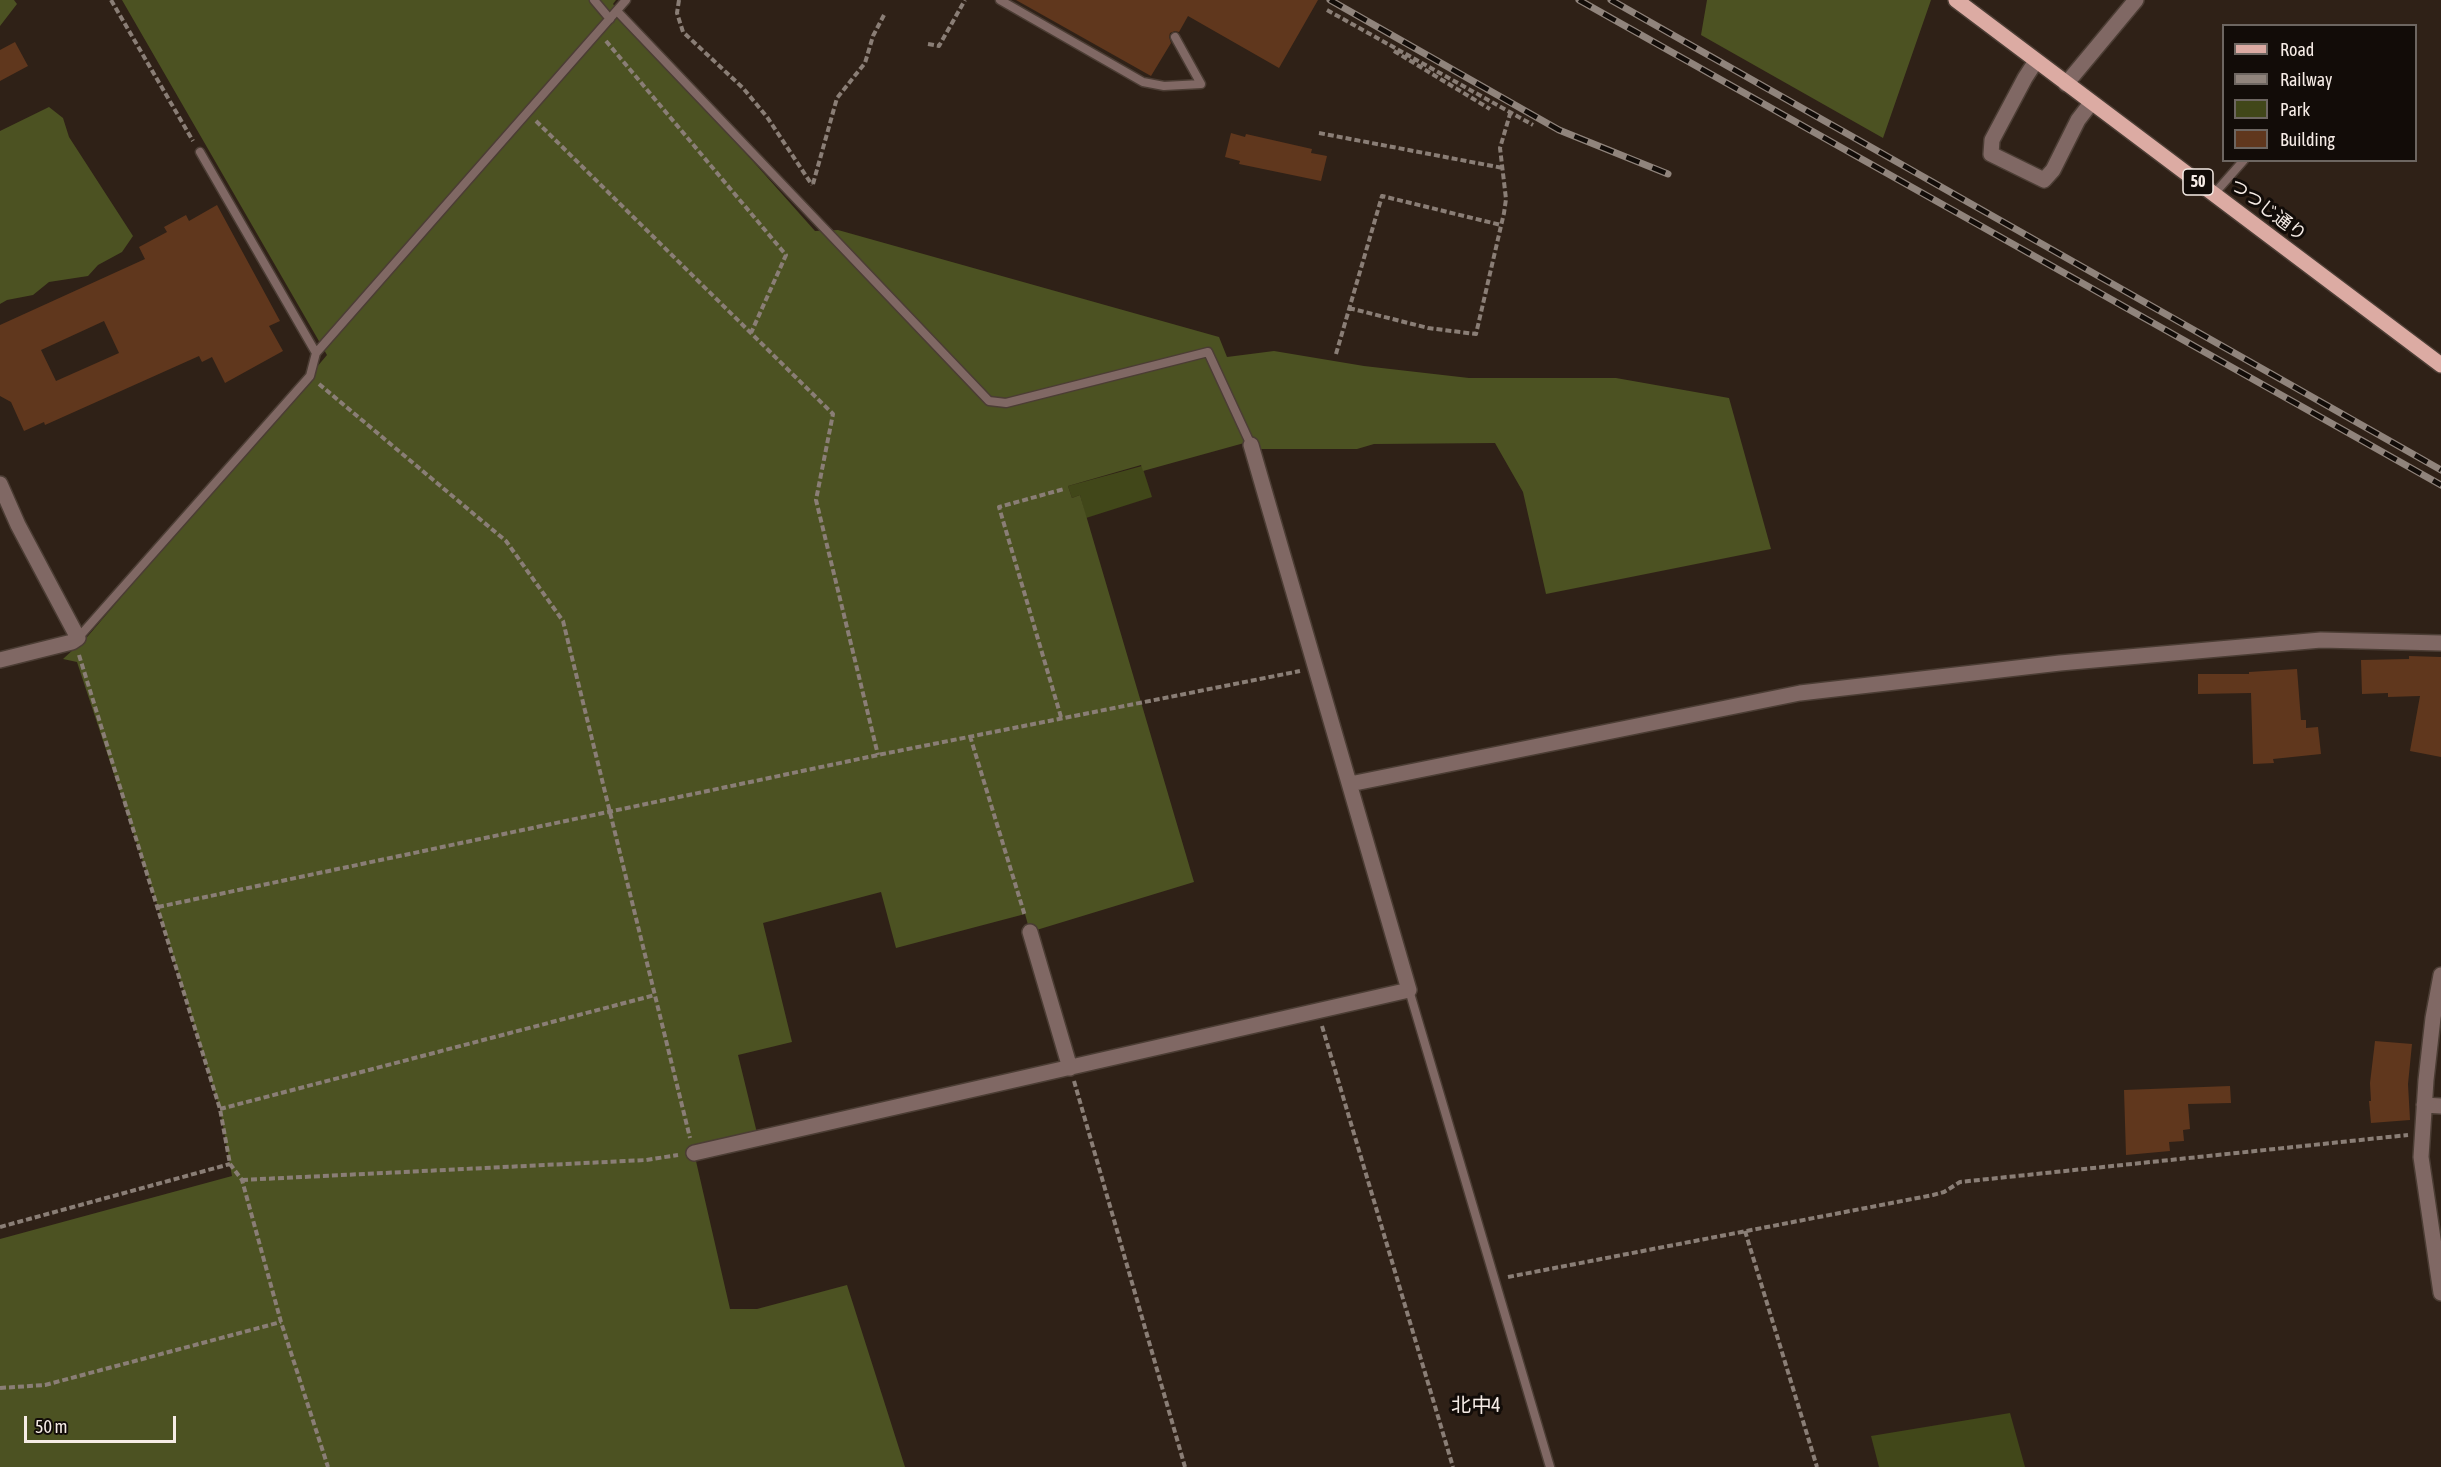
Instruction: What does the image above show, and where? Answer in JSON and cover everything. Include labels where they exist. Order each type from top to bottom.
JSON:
[{"type":"main road","name":"つつじ通り","points":[[1956,0],[2441,365]]},
{"type":"street","points":[[2066,84],[2136,0]]},
{"type":"street","points":[[2036,61],[1992,140],[1990,154],[2044,180],[2053,170],[2078,120],[2091,102]]},
{"type":"street","points":[[694,1153],[1409,990],[1251,445]]},
{"type":"street","points":[[0,483],[18,525],[75,640],[0,660]]},
{"type":"street","points":[[1350,784],[1800,693],[2060,663],[2321,640],[2441,643]]},
{"type":"street","points":[[1030,932],[1070,1068]]},
{"type":"street","points":[[2441,975],[2433,1018],[2421,1133],[2421,1157],[2441,1293]]},
{"type":"street","points":[[2424,1105],[2441,1106]]},
{"type":"lane","points":[[594,0],[610,19]]},
{"type":"lane","points":[[75,640],[310,376],[316,353],[626,0]]},
{"type":"lane","points":[[1000,0],[1143,82],[1164,86],[1201,84],[1175,37]]},
{"type":"lane","points":[[617,11],[989,401],[1006,404],[1208,352],[1251,445]]},
{"type":"lane","points":[[200,152],[316,353]]},
{"type":"lane","points":[[2214,194],[2242,162]]},
{"type":"lane","points":[[1409,990],[1550,1467]]},
{"type":"path","points":[[111,0],[200,152]]},
{"type":"path","points":[[680,0],[677,13],[683,32],[743,88],[767,117],[812,185],[837,98],[865,63],[873,36],[884,15]]},
{"type":"path","points":[[928,44],[939,45],[964,0]]},
{"type":"path","points":[[1490,109],[1327,10],[1533,125]]},
{"type":"path","points":[[598,32],[786,255],[751,333]]},
{"type":"path","points":[[527,113],[833,414],[816,500],[878,755]]},
{"type":"path","points":[[1349,308],[1428,328],[1476,334],[1506,199],[1500,148],[1510,114]]},
{"type":"path","points":[[1319,133],[1503,168]]},
{"type":"path","points":[[1336,354],[1382,196],[1501,225]]},
{"type":"path","points":[[242,1180],[645,1160],[694,1153],[563,621],[506,541],[310,376]]},
{"type":"path","points":[[1061,717],[999,507],[1064,489]]},
{"type":"path","points":[[75,640],[220,1109],[230,1164],[242,1180],[281,1322],[328,1467]]},
{"type":"path","points":[[158,907],[1090,711],[1316,668]]},
{"type":"path","points":[[970,736],[1030,932]]},
{"type":"path","points":[[220,1109],[655,994]]},
{"type":"path","points":[[1318,1011],[1453,1467]]},
{"type":"path","points":[[1070,1068],[1185,1467]]},
{"type":"path","points":[[1496,1280],[1933,1195],[1944,1192],[1960,1182],[2421,1133]]},
{"type":"path","points":[[0,1227],[230,1164]]},
{"type":"path","points":[[1745,1231],[1817,1467]]},
{"type":"path","points":[[0,1388],[45,1384],[281,1322]]},
{"type":"green space","points":[[0,0],[14,0],[17,4],[0,26]]},
{"type":"green space","points":[[122,0],[616,0],[613,4],[815,231],[838,230],[1219,337],[1227,357],[1274,351],[1364,366],[1469,378],[1616,378],[1729,398],[1771,549],[1546,594],[1523,492],[1495,443],[1374,444],[1357,449],[1257,449],[1255,440],[1143,471],[1141,465],[1068,486],[1072,498],[1080,495],[1194,882],[1030,932],[1025,914],[896,948],[881,892],[763,923],[792,1042],[738,1055],[757,1133],[693,1148],[730,1309],[757,1309],[847,1285],[905,1467],[0,1467],[0,1239],[232,1176],[220,1109],[158,907],[77,662],[63,659],[88,636],[327,355]]},
{"type":"green space","points":[[1707,0],[1931,0],[1883,138],[1701,35]]},
{"type":"green space","points":[[49,107],[63,118],[69,137],[133,236],[122,252],[98,265],[88,276],[49,282],[33,295],[7,300],[0,304],[0,131]]},
{"type":"green space","points":[[1142,466],[1152,497],[1086,518],[1080,495],[1072,498],[1068,486]]},
{"type":"green space","points":[[2010,1413],[2025,1467],[1879,1467],[1871,1436]]},
{"type":"building","points":[[1016,0],[1318,0],[1279,68],[1188,16],[1179,32],[1170,33],[1171,43],[1151,76]]},
{"type":"building","points":[[15,42],[28,66],[0,81],[0,50]]},
{"type":"building","points":[[1231,133],[1245,137],[1246,134],[1312,149],[1311,153],[1327,156],[1321,181],[1239,164],[1240,161],[1225,157]]},
{"type":"building","points":[[217,205],[280,321],[269,326],[283,351],[225,383],[212,357],[202,362],[199,356],[45,425],[44,422],[24,431],[11,402],[0,396],[0,325],[145,259],[139,247],[167,232],[164,227],[186,215],[189,221]],"holes":[[[104,321],[119,353],[56,381],[41,350]]]},
{"type":"building","points":[[2409,656],[2441,657],[2441,757],[2410,751],[2420,696],[2388,697],[2388,693],[2362,694],[2361,660],[2409,659]]},
{"type":"building","points":[[2297,669],[2301,720],[2306,720],[2306,728],[2318,727],[2321,754],[2273,759],[2274,763],[2253,764],[2251,693],[2198,694],[2198,674],[2249,674],[2249,672]]},
{"type":"building","points":[[2375,1041],[2412,1044],[2408,1084],[2410,1120],[2371,1123],[2369,1101],[2371,1101],[2370,1083]]},
{"type":"building","points":[[2230,1086],[2231,1103],[2188,1104],[2190,1129],[2183,1130],[2184,1141],[2169,1142],[2170,1151],[2126,1155],[2124,1090]]},
{"type":"railway","points":[[1330,0],[1559,130],[1668,174]]},
{"type":"railway","points":[[1579,0],[2441,485]]},
{"type":"railway","points":[[1611,0],[2441,470]]},
{"type":"district","name":"北中4","points":[[1476,1406]]}]
